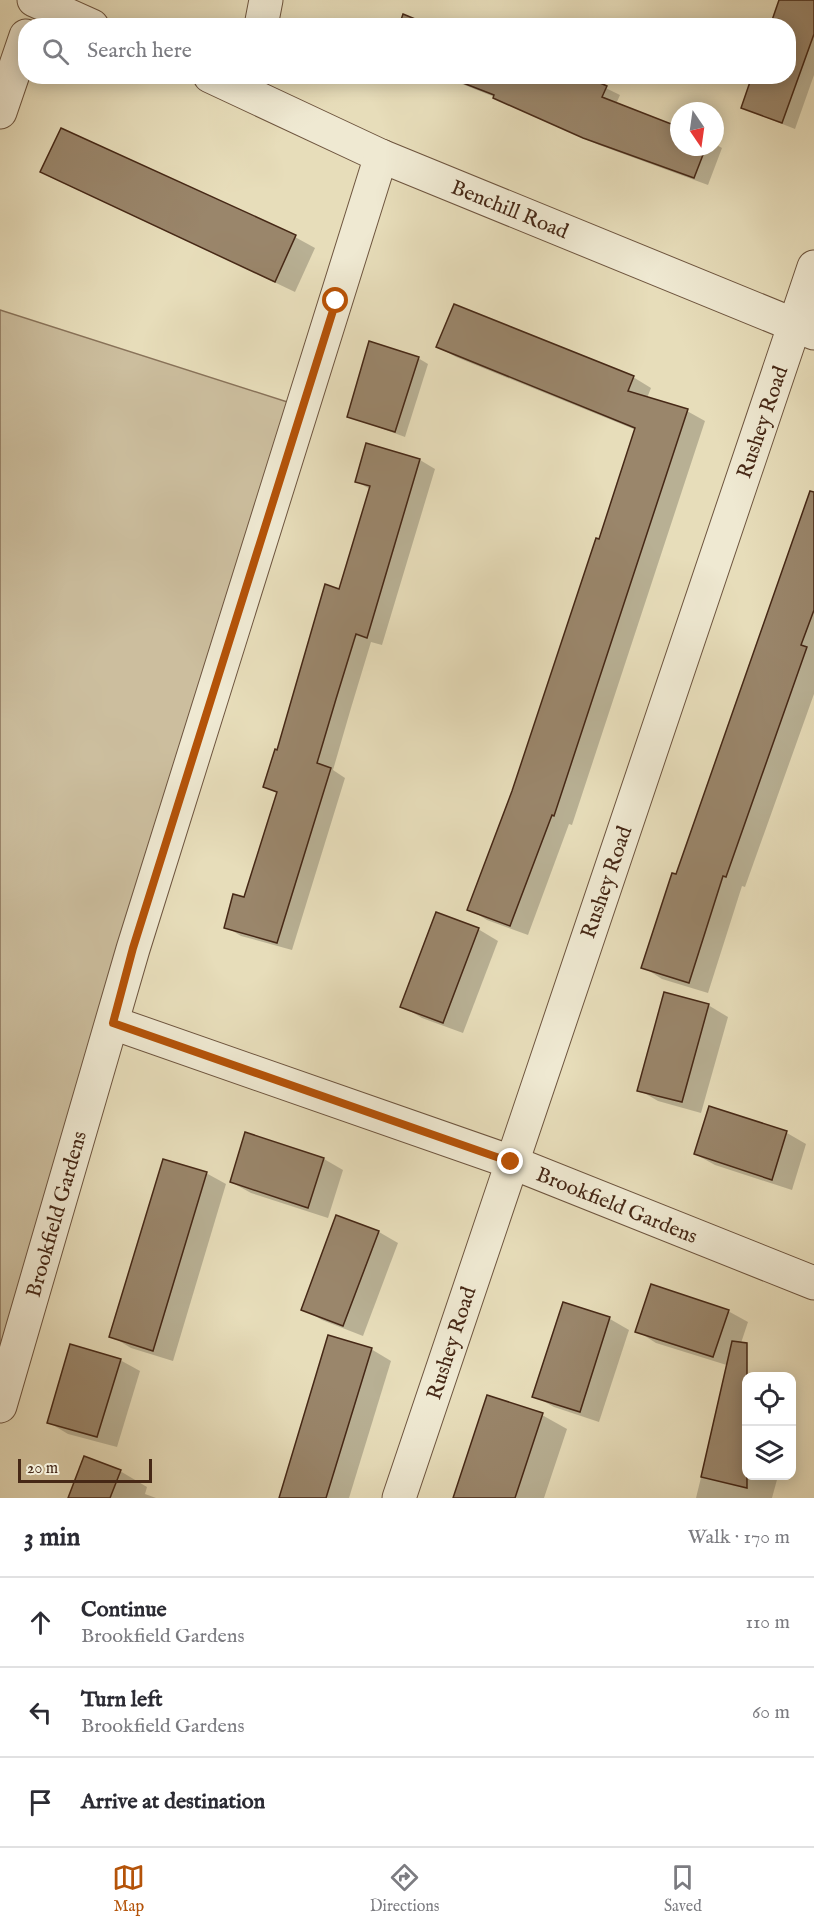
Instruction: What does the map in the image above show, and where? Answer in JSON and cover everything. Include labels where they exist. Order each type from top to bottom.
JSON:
[{"type":"street","points":[[263,18],[266,0]]},
{"type":"street","points":[[33,9],[64,18]]},
{"type":"street","points":[[0,112],[18,59]]},
{"type":"street","name":"Benchill Road","points":[[250,85],[381,156],[805,328]]},
{"type":"street","name":"Brookfield Gardens","points":[[0,1406],[133,948],[381,156]]},
{"type":"street","name":"Rushey Road","points":[[399,1498],[511,1162],[805,328],[814,267]]},
{"type":"street","name":"Brookfield Gardens","points":[[113,1023],[511,1162],[814,1283]]},
{"type":"shaded area","points":[[0,310],[303,407],[0,1406]]},
{"type":"building","points":[[779,0],[814,0],[814,34],[782,123],[741,108],[749,84],[796,84],[796,18],[773,18]]},
{"type":"building","points":[[466,84],[602,84],[607,86],[602,97],[670,123],[670,156],[703,156],[694,178],[583,138],[493,98],[494,95]]},
{"type":"building","points":[[61,128],[296,235],[275,282],[40,172]]},
{"type":"building","points":[[454,304],[634,376],[628,391],[688,409],[554,816],[552,815],[510,926],[467,910],[512,791],[635,428],[436,347]]},
{"type":"building","points":[[369,341],[419,357],[395,432],[347,417]]},
{"type":"building","points":[[366,443],[420,459],[367,638],[356,634],[317,763],[331,768],[277,943],[224,928],[233,894],[244,897],[277,792],[263,787],[275,749],[277,750],[325,584],[339,589],[370,486],[355,482]]},
{"type":"building","points":[[810,491],[814,492],[814,610],[801,645],[807,647],[726,877],[723,876],[689,983],[641,968],[672,873],[676,874]]},
{"type":"building","points":[[436,912],[479,928],[443,1023],[400,1007]]},
{"type":"building","points":[[664,992],[709,1004],[682,1102],[637,1091]]},
{"type":"building","points":[[709,1106],[787,1131],[772,1180],[694,1154]]},
{"type":"building","points":[[245,1132],[324,1158],[308,1208],[230,1182]]},
{"type":"building","points":[[163,1159],[207,1172],[153,1351],[109,1337]]},
{"type":"building","points":[[336,1215],[379,1231],[343,1326],[301,1310]]},
{"type":"building","points":[[651,1284],[729,1310],[713,1357],[635,1332]]},
{"type":"building","points":[[563,1302],[610,1317],[580,1412],[532,1397]]},
{"type":"building","points":[[328,1335],[372,1348],[326,1498],[279,1498]]},
{"type":"building","points":[[732,1341],[747,1343],[747,1372],[742,1372],[742,1480],[747,1480],[747,1488],[701,1477]]},
{"type":"building","points":[[70,1344],[121,1359],[97,1437],[47,1423]]},
{"type":"building","points":[[487,1395],[543,1413],[515,1498],[453,1498]]},
{"type":"building","points":[[84,1456],[121,1470],[110,1498],[68,1498]]},
{"type":"route","points":[[336,301],[133,948],[113,1023],[511,1162]]}]
